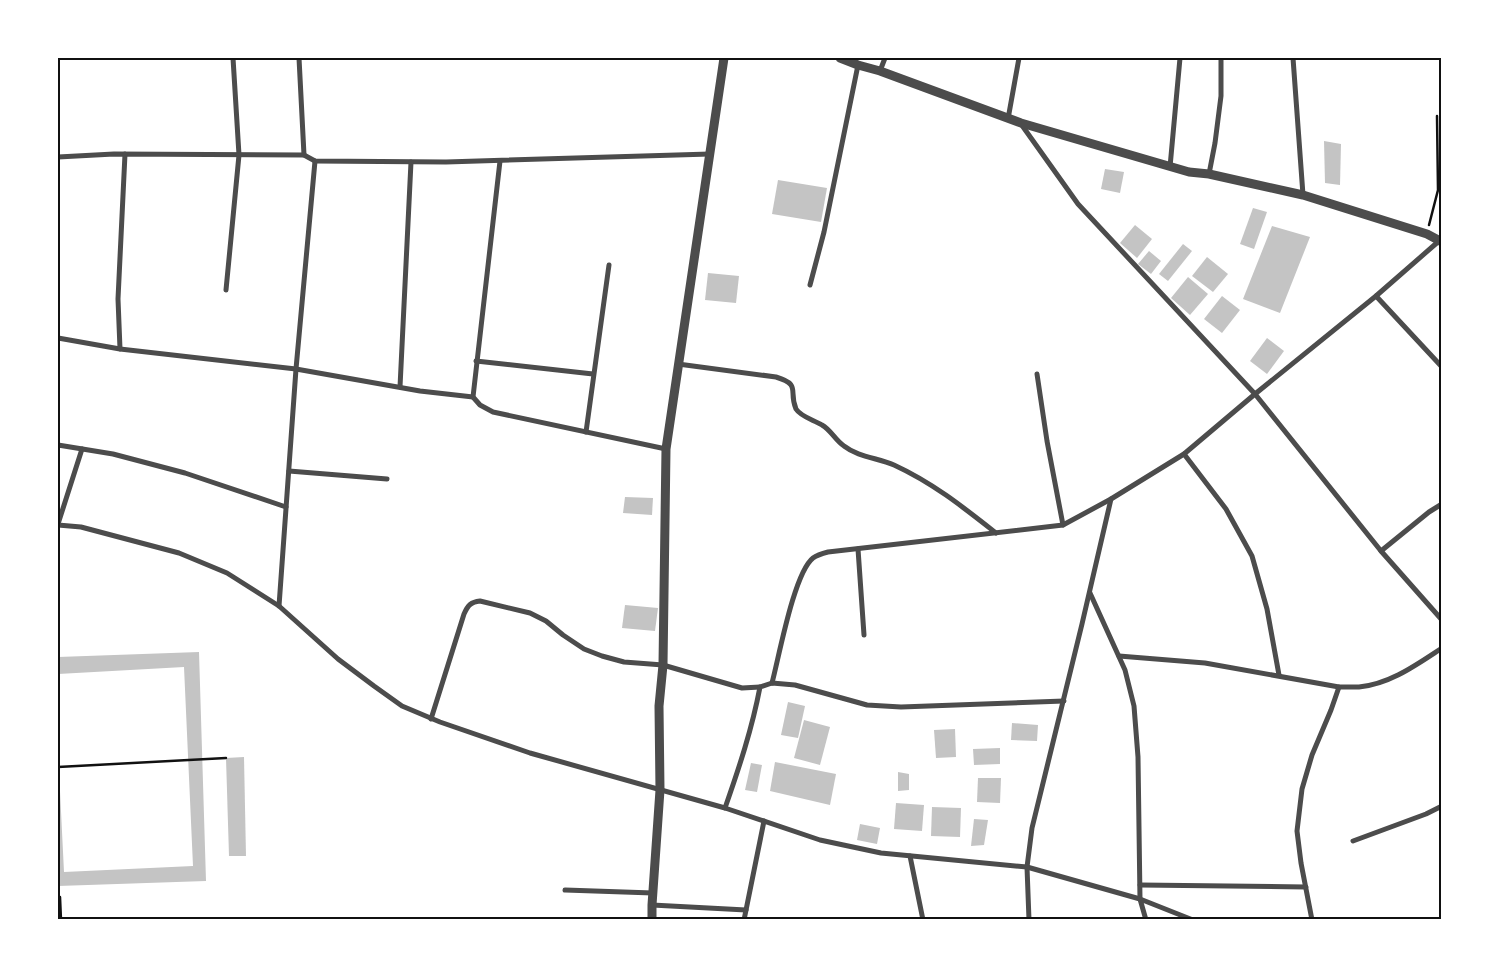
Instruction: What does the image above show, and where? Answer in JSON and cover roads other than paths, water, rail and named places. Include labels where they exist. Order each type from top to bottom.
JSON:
[{"type":"street","points":[[226,290],[239,155],[233,58]]},
{"type":"street","points":[[299,58],[304,155]]},
{"type":"street","points":[[652,920],[660,790],[659,706],[663,665],[666,449],[724,58]]},
{"type":"street","points":[[772,683],[795,590],[813,558],[828,552],[858,548],[1064,525],[1111,499],[1184,454],[1440,241],[1427,234],[1303,195],[1209,174],[1189,172],[1020,123],[840,58]]},
{"type":"street","points":[[880,71],[885,58]]},
{"type":"street","points":[[1008,119],[1019,58]]},
{"type":"street","points":[[1170,167],[1180,58]]},
{"type":"street","points":[[1209,174],[1221,96],[1221,58]]},
{"type":"street","points":[[1294,58],[1303,195]]},
{"type":"street","points":[[810,285],[824,232],[858,65]]},
{"type":"street","points":[[1020,123],[1078,204],[1256,394],[1381,551],[1442,620]]},
{"type":"street","points":[[120,349],[118,299],[125,154]]},
{"type":"street","points":[[58,157],[125,154],[304,155],[315,161],[411,162],[711,154]]},
{"type":"street","points":[[279,606],[296,369],[315,161]]},
{"type":"street","points":[[473,397],[500,161]]},
{"type":"street","points":[[400,387],[411,162]]},
{"type":"street","points":[[586,432],[608,265]]},
{"type":"street","points":[[1376,296],[1442,367]]},
{"type":"street","points":[[58,338],[120,349],[296,369],[400,387],[473,397],[480,405],[493,412],[666,449]]},
{"type":"street","points":[[476,361],[593,374]]},
{"type":"street","points":[[678,364],[787,380],[792,386],[796,408],[799,412],[824,426],[842,445],[854,452],[892,464],[940,490],[996,533]]},
{"type":"street","points":[[1037,374],[1047,441],[1064,525]]},
{"type":"street","points":[[58,445],[113,454],[185,473],[286,507]]},
{"type":"street","points":[[82,449],[58,525],[80,527],[179,553],[227,573],[279,606],[338,659],[366,681],[402,706],[432,719],[530,753],[725,808],[820,840],[881,853],[1027,868],[1140,899],[1193,920]]},
{"type":"street","points":[[1184,454],[1226,509],[1252,556],[1267,610],[1279,675]]},
{"type":"street","points":[[289,471],[387,479]]},
{"type":"street","points":[[1029,920],[1027,868],[1032,828],[1090,593],[1111,499]]},
{"type":"street","points":[[1381,551],[1429,512],[1442,504]]},
{"type":"street","points":[[858,548],[864,635]]},
{"type":"street","points":[[1090,593],[1125,670],[1134,706],[1138,757],[1140,899],[1146,920]]},
{"type":"street","points":[[432,719],[464,614],[468,606],[473,602],[480,601],[530,613],[546,621],[584,649],[602,656],[624,662],[663,665],[742,688],[760,687],[772,683],[794,685],[866,705],[901,707],[1064,700]]},
{"type":"street","points":[[1119,656],[1206,663],[1339,687],[1360,687],[1375,684],[1404,673],[1442,648]]},
{"type":"street","points":[[725,808],[742,760],[755,714],[760,687]]},
{"type":"street","points":[[1312,920],[1297,831],[1302,790],[1312,755],[1339,687]]},
{"type":"street","points":[[1353,841],[1426,814],[1442,806]]},
{"type":"street","points":[[744,920],[764,821]]},
{"type":"street","points":[[910,856],[923,920]]},
{"type":"street","points":[[1140,885],[1306,887]]},
{"type":"street","points":[[565,890],[653,893]]},
{"type":"street","points":[[652,905],[746,910]]}]
